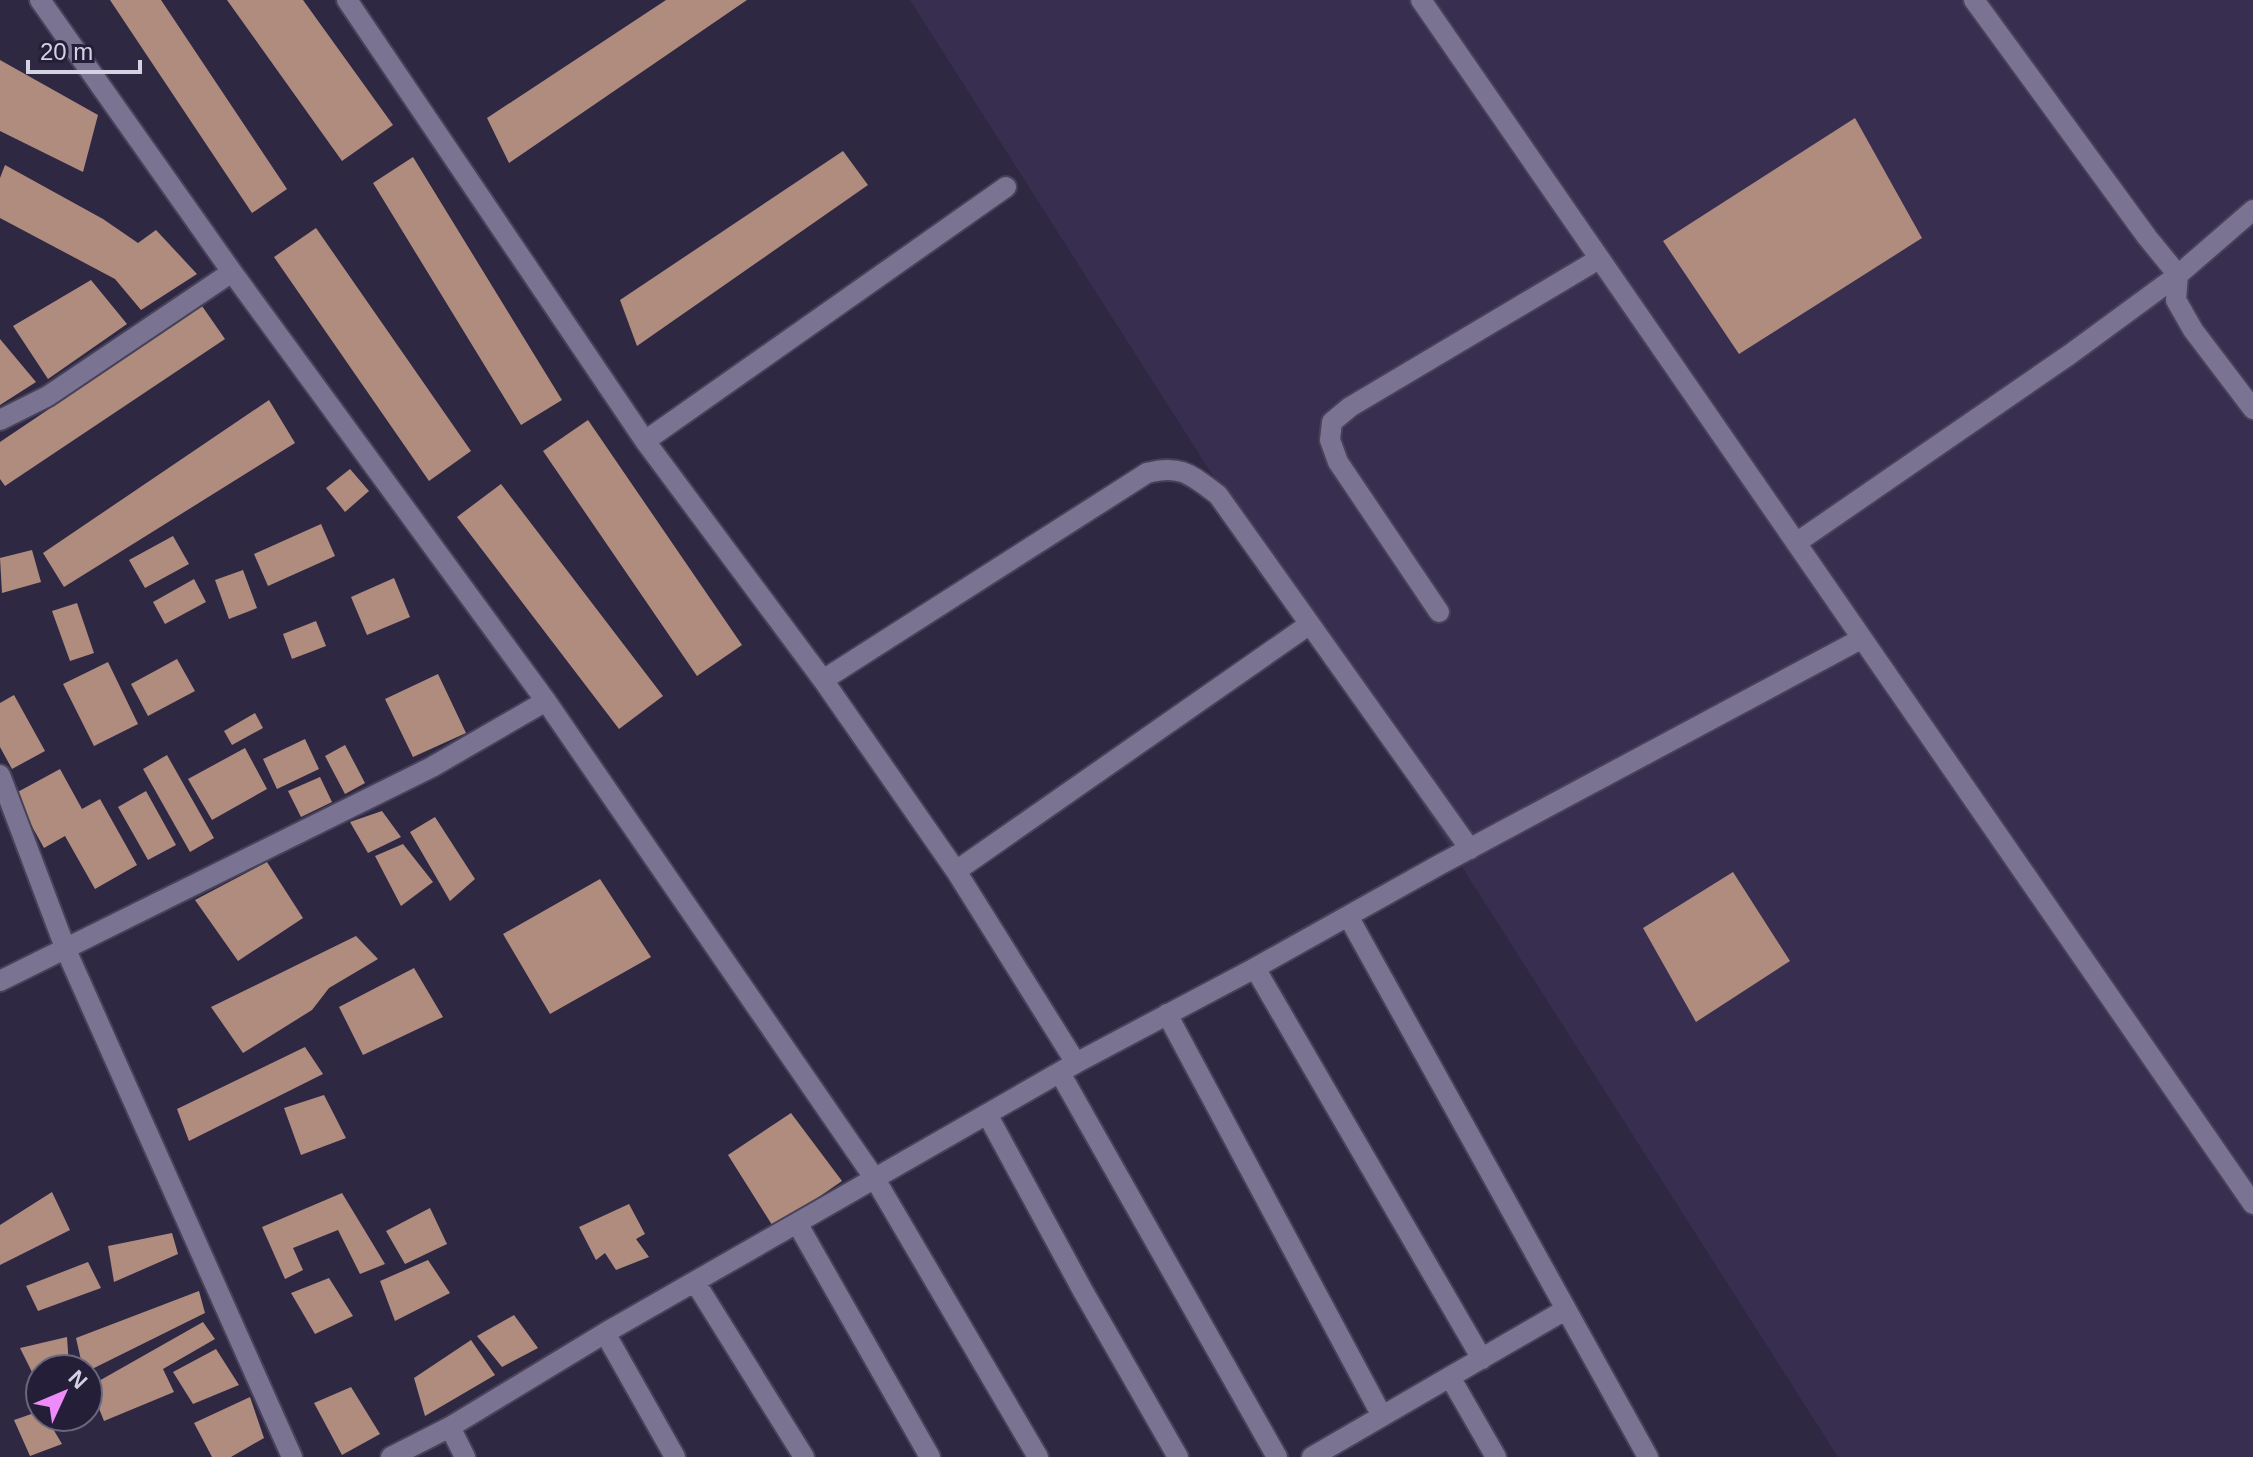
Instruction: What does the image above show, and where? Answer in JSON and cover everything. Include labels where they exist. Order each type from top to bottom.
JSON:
[{"type":"street","points":[[40,0],[232,272],[546,701],[875,1179],[1038,1457]]},
{"type":"street","points":[[347,0],[645,441],[823,680],[956,871],[1068,1068],[1277,1457]]},
{"type":"street","points":[[1421,0],[2253,1204]]},
{"type":"street","points":[[1974,0],[2178,275],[2176,300],[2193,330],[2253,409]]},
{"type":"street","points":[[645,441],[1006,187]]},
{"type":"street","points":[[1796,543],[2069,355],[2178,275],[2253,210]]},
{"type":"street","points":[[1439,612],[1338,462],[1330,440],[1332,422],[1350,407],[1599,259]]},
{"type":"street","points":[[0,420],[48,396],[232,272]]},
{"type":"street","points":[[823,680],[1147,473],[1164,469],[1185,472],[1218,495],[1470,849]]},
{"type":"street","points":[[956,871],[1310,624]]},
{"type":"street","points":[[391,1457],[450,1427],[605,1333],[1068,1068],[1861,639]]},
{"type":"street","points":[[0,981],[432,767],[546,701]]},
{"type":"street","points":[[0,775],[66,950],[292,1457]]},
{"type":"street","points":[[1348,916],[1648,1457]]},
{"type":"street","points":[[1255,968],[1482,1359]]},
{"type":"street","points":[[1167,1014],[1382,1416]]},
{"type":"street","points":[[987,1114],[1178,1457]]},
{"type":"street","points":[[797,1223],[930,1457]]},
{"type":"street","points":[[695,1282],[804,1457]]},
{"type":"street","points":[[1312,1457],[1343,1449],[1382,1416],[1565,1310]]},
{"type":"street","points":[[605,1333],[675,1457]]},
{"type":"street","points":[[1450,1377],[1496,1457]]},
{"type":"street","points":[[450,1427],[465,1457]]},
{"type":"shaded area","points":[[910,0],[2253,0],[2253,1457],[1838,1457]]},
{"type":"building","points":[[110,0],[161,0],[287,189],[252,213]]},
{"type":"building","points":[[227,0],[303,0],[393,125],[342,161]]},
{"type":"building","points":[[666,0],[747,0],[509,163],[487,118]]},
{"type":"building","points":[[0,60],[98,115],[83,172],[0,131]]},
{"type":"building","points":[[1855,118],[1922,238],[1739,354],[1663,241]]},
{"type":"building","points":[[843,151],[868,185],[637,346],[620,300]]},
{"type":"building","points":[[413,157],[562,400],[521,425],[373,183]]},
{"type":"building","points":[[5,165],[103,219],[138,243],[156,230],[197,274],[141,310],[115,279],[0,218],[0,178]]},
{"type":"building","points":[[316,228],[471,451],[429,481],[274,257]]},
{"type":"building","points":[[91,280],[127,324],[48,379],[13,326]]},
{"type":"building","points":[[202,306],[225,339],[5,486],[0,479],[0,442]]},
{"type":"building","points":[[0,339],[36,382],[0,405]]},
{"type":"building","points":[[269,400],[295,443],[64,587],[43,553]]},
{"type":"building","points":[[588,420],[742,645],[697,676],[543,451]]},
{"type":"building","points":[[350,469],[369,491],[345,512],[326,488]]},
{"type":"building","points":[[501,484],[663,696],[619,729],[457,517]]},
{"type":"building","points":[[321,524],[335,556],[268,586],[254,554]]},
{"type":"building","points":[[173,536],[189,564],[145,588],[129,560]]},
{"type":"building","points":[[32,550],[41,582],[2,593],[0,558]]},
{"type":"building","points":[[243,570],[257,608],[229,619],[215,580]]},
{"type":"building","points":[[394,578],[410,617],[367,635],[351,597]]},
{"type":"building","points":[[194,579],[206,602],[165,624],[153,602]]},
{"type":"building","points":[[77,603],[94,653],[70,661],[52,611]]},
{"type":"building","points":[[316,621],[326,646],[292,659],[283,634]]},
{"type":"building","points":[[177,659],[195,691],[148,716],[131,684]]},
{"type":"building","points":[[108,662],[138,724],[94,746],[63,684]]},
{"type":"building","points":[[438,674],[466,733],[413,757],[385,699]]},
{"type":"building","points":[[14,695],[45,751],[12,769],[0,747],[0,703]]},
{"type":"building","points":[[255,713],[263,728],[232,745],[224,731]]},
{"type":"building","points":[[305,739],[319,769],[277,789],[263,759]]},
{"type":"building","points":[[345,745],[365,783],[345,794],[325,756]]},
{"type":"building","points":[[245,748],[267,789],[212,820],[188,779]]},
{"type":"building","points":[[167,755],[214,838],[190,852],[143,769]]},
{"type":"building","points":[[60,769],[82,809],[100,799],[137,865],[95,889],[65,836],[44,848],[14,794]]},
{"type":"building","points":[[320,777],[332,802],[301,817],[288,791]]},
{"type":"building","points":[[146,791],[176,845],[148,860],[118,807]]},
{"type":"building","points":[[382,811],[401,837],[368,853],[350,822]]},
{"type":"building","points":[[435,817],[475,879],[450,901],[410,832]]},
{"type":"building","points":[[403,844],[433,882],[401,906],[375,856]]},
{"type":"building","points":[[267,862],[303,918],[238,961],[195,900]]},
{"type":"building","points":[[1733,872],[1790,961],[1696,1022],[1643,928]]},
{"type":"building","points":[[600,879],[651,957],[550,1014],[503,934]]},
{"type":"building","points":[[356,936],[378,959],[329,988],[312,1010],[243,1053],[211,1007]]},
{"type":"building","points":[[414,968],[443,1017],[363,1055],[339,1007]]},
{"type":"building","points":[[305,1047],[323,1074],[189,1141],[177,1109]]},
{"type":"building","points":[[324,1095],[346,1138],[301,1155],[284,1108]]},
{"type":"building","points":[[791,1113],[842,1181],[774,1228],[728,1155]]},
{"type":"building","points":[[52,1192],[70,1230],[0,1265],[0,1225]]},
{"type":"building","points":[[342,1193],[385,1264],[360,1274],[338,1230],[293,1248],[303,1270],[285,1279],[262,1227]]},
{"type":"building","points":[[629,1204],[645,1234],[636,1239],[649,1257],[616,1270],[605,1253],[596,1260],[579,1227]]},
{"type":"building","points":[[430,1208],[447,1244],[405,1264],[386,1231]]},
{"type":"building","points":[[172,1233],[178,1254],[114,1282],[108,1246]]},
{"type":"building","points":[[428,1260],[450,1293],[395,1321],[380,1281]]},
{"type":"building","points":[[88,1262],[101,1288],[38,1311],[26,1286]]},
{"type":"building","points":[[329,1278],[353,1316],[315,1334],[291,1293]]},
{"type":"building","points":[[199,1291],[205,1313],[104,1363],[104,1353],[79,1353],[76,1338]]},
{"type":"building","points":[[514,1315],[538,1348],[502,1367],[477,1336]]},
{"type":"building","points":[[203,1322],[215,1339],[163,1369],[174,1392],[104,1421],[104,1378]]},
{"type":"building","points":[[67,1337],[68,1353],[24,1353],[24,1356],[20,1348]]},
{"type":"building","points":[[471,1340],[495,1375],[425,1416],[414,1378]]},
{"type":"building","points":[[216,1349],[239,1385],[193,1404],[173,1372]]},
{"type":"building","points":[[351,1387],[380,1434],[342,1455],[314,1403]]},
{"type":"building","points":[[250,1397],[264,1438],[231,1457],[212,1457],[194,1423]]},
{"type":"building","points":[[24,1417],[24,1433],[55,1433],[62,1444],[30,1456],[14,1420]]}]
